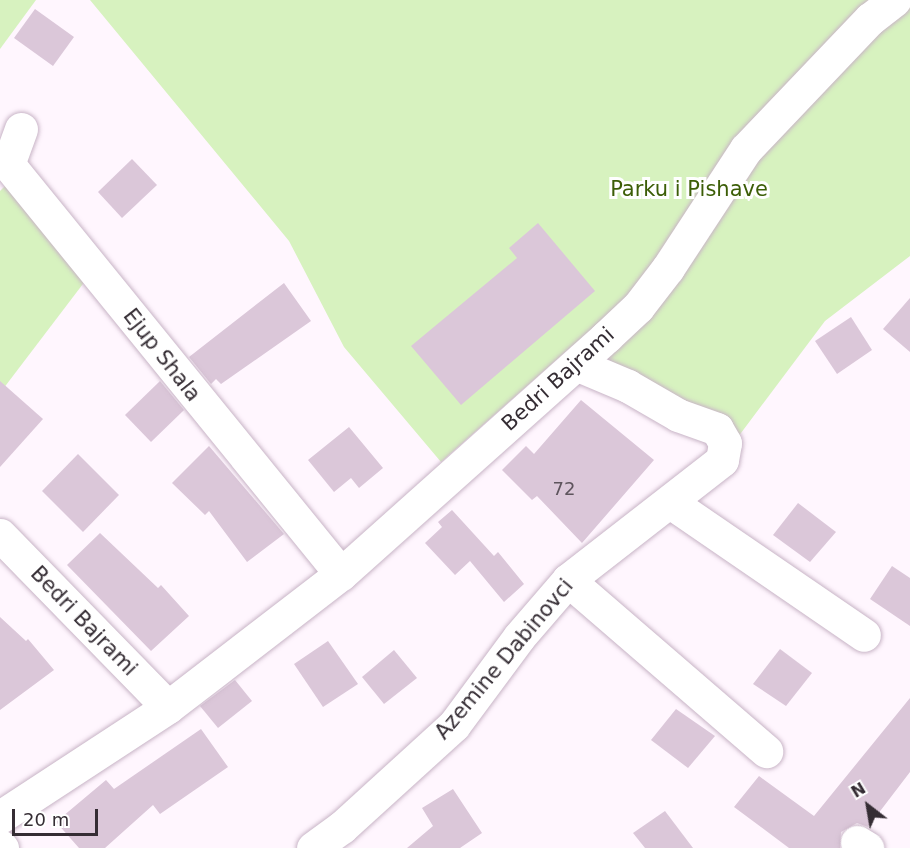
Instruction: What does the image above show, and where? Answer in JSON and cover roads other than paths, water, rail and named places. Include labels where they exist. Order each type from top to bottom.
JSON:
[{"type":"street","name":"Bedri Bajrami","points":[[0,817],[168,707],[341,574],[576,364],[638,307],[746,149],[870,19],[894,0]]},
{"type":"street","name":"Ejup Shala","points":[[21,129],[8,164],[341,574]]},
{"type":"street","name":"Azemine Dabinovci","points":[[313,848],[342,827],[454,725],[519,637],[568,580],[640,521],[670,502],[722,460],[725,443],[717,429],[678,415],[628,386],[576,364]]},
{"type":"street","points":[[670,502],[864,635]]},
{"type":"street","name":"Bedri Bajrami","points":[[0,535],[168,707]]},
{"type":"street","points":[[568,580],[766,751]]},
{"type":"park label","name":"Parku i Pishave","points":[[689,189]]}]
